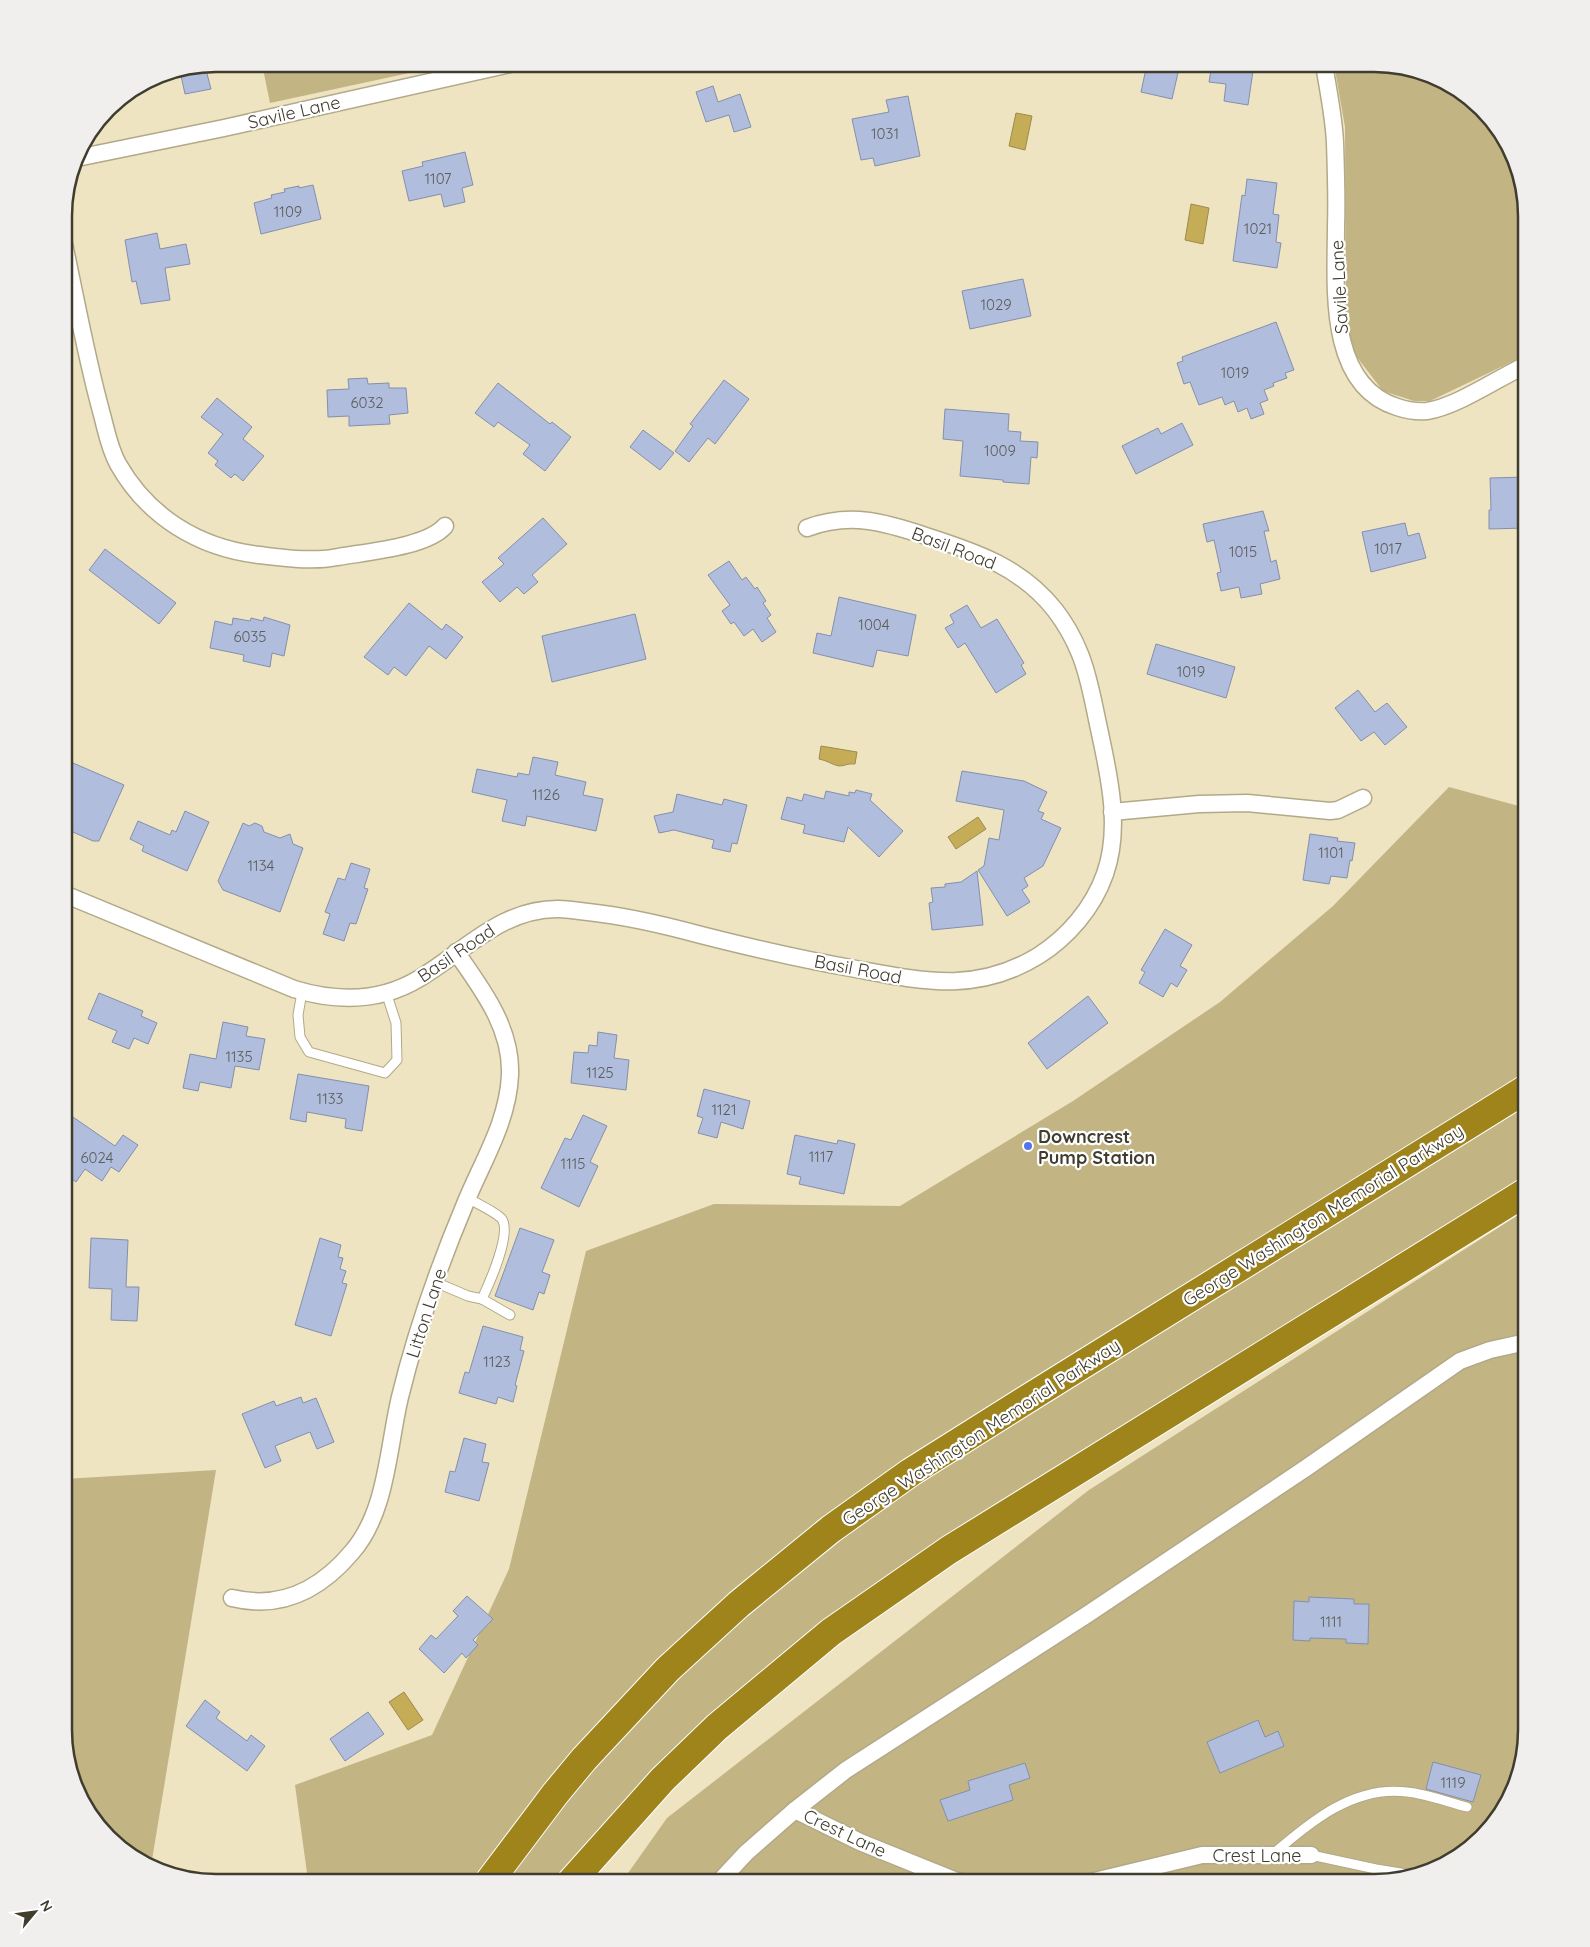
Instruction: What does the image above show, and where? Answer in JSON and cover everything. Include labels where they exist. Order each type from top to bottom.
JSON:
[{"type":"highway","name":"George Washington Memorial Parkway","points":[[495,1874],[584,1759],[668,1669],[739,1604],[831,1529],[911,1472],[1518,1095]]},
{"type":"highway","points":[[578,1874],[663,1779],[717,1727],[831,1632],[949,1550],[1518,1197]]},
{"type":"street","name":"Savile Lane","points":[[86,156],[224,128],[470,73]]},
{"type":"street","name":"Savile Lane","points":[[1325,73],[1335,141],[1335,266],[1338,317],[1340,334],[1347,358],[1359,381],[1374,395],[1390,405],[1408,410],[1425,411],[1443,407],[1518,369]]},
{"type":"street","points":[[73,287],[95,391],[112,452],[136,490],[152,508],[174,526],[198,540],[241,553],[322,560],[421,541],[439,533],[445,526]]},
{"type":"street","name":"Basil Road","points":[[73,898],[152,932],[302,992],[345,999],[386,992],[418,979],[489,929],[504,921],[529,912],[558,908],[662,924],[818,962],[925,982],[952,982],[982,978],[1010,970],[1037,956],[1062,938],[1080,919],[1095,897],[1106,872],[1112,847],[1112,812],[1105,756],[1082,658],[1072,636],[1056,612],[1040,594],[1012,571],[974,551],[898,527],[865,519],[843,519],[807,528]]},
{"type":"street","points":[[1112,812],[1198,804],[1247,803],[1330,811],[1338,810],[1363,798]]},
{"type":"street","name":"Litton Lane","points":[[232,1598],[248,1602],[269,1603],[288,1598],[311,1588],[333,1572],[353,1552],[367,1530],[378,1505],[400,1398],[435,1282],[467,1198],[502,1119],[507,1102],[510,1074],[508,1050],[502,1028],[483,990],[456,952]]},
{"type":"street","points":[[795,1810],[846,1770],[1088,1614],[1306,1468],[1460,1361],[1490,1350],[1518,1344]]},
{"type":"street","name":"Crest Lane","points":[[726,1874],[746,1853],[795,1810],[860,1842],[939,1874]]},
{"type":"street","name":"Crest Lane","points":[[1123,1874],[1202,1855],[1311,1855]]},
{"type":"lane","points":[[302,992],[298,1015],[300,1037],[309,1052],[385,1073],[397,1060],[396,1023],[386,992]]},
{"type":"lane","points":[[467,1198],[501,1219],[505,1226],[501,1248],[482,1298]]},
{"type":"lane","points":[[435,1282],[468,1296],[482,1298],[510,1315]]},
{"type":"lane","points":[[1273,1854],[1309,1823],[1327,1811],[1382,1790],[1408,1792],[1466,1807]]},
{"type":"lane","points":[[1311,1855],[1397,1872]]},
{"type":"shaded area","points":[[264,73],[409,73],[270,103]]},
{"type":"shaded area","points":[[1336,73],[1401,75],[1428,83],[1453,97],[1482,122],[1503,153],[1515,189],[1518,217],[1518,359],[1430,401],[1414,401],[1383,391],[1353,352],[1346,320],[1345,127]]},
{"type":"shaded area","points":[[1016,113],[1032,116],[1025,150],[1009,146]]},
{"type":"shaded area","points":[[1191,204],[1209,208],[1203,244],[1185,240]]},
{"type":"shaded area","points":[[821,746],[857,752],[855,764],[839,766],[819,759]]},
{"type":"shaded area","points":[[1449,787],[1518,806],[1518,1081],[928,1446],[745,1580],[584,1744],[483,1874],[306,1874],[295,1785],[432,1735],[509,1569],[586,1251],[714,1204],[900,1206],[1073,1101],[1220,1002],[1333,906]]},
{"type":"shaded area","points":[[978,817],[986,829],[956,849],[948,837]]},
{"type":"shaded area","points":[[1518,1105],[1518,1182],[921,1555],[575,1860],[563,1874],[506,1874],[588,1768],[691,1662],[812,1554],[972,1445]]},
{"type":"shaded area","points":[[1518,1215],[1518,1730],[1515,1758],[1510,1776],[1503,1794],[1482,1825],[1468,1839],[1437,1860],[1419,1867],[1392,1873],[627,1874],[667,1818],[1089,1490]]},
{"type":"shaded area","points":[[216,1470],[152,1859],[129,1845],[108,1825],[92,1802],[83,1785],[77,1767],[73,1730],[73,1478]]},
{"type":"shaded area","points":[[404,1692],[423,1720],[408,1730],[389,1702]]},
{"type":"building","points":[[1145,73],[1178,73],[1172,99],[1141,92]]},
{"type":"building","points":[[1210,73],[1253,73],[1248,105],[1224,101],[1226,84],[1209,82]]},
{"type":"building","points":[[207,74],[211,89],[185,94],[181,77]]},
{"type":"building","points":[[713,86],[718,102],[740,94],[751,127],[734,132],[729,115],[706,122],[696,92]]},
{"type":"building","points":[[908,96],[920,156],[875,166],[873,158],[861,160],[852,119],[889,112],[886,100]]},
{"type":"building","points":[[465,152],[473,185],[462,188],[465,202],[444,207],[441,194],[409,201],[402,171],[423,166],[422,162]]},
{"type":"building","points":[[1247,179],[1277,183],[1273,214],[1279,215],[1276,242],[1281,243],[1277,268],[1233,261],[1242,195],[1245,196]]},
{"type":"building","points":[[313,185],[321,219],[261,234],[254,203],[272,198],[271,195],[285,192],[284,189]]},
{"type":"building","points":[[157,233],[160,249],[186,244],[190,264],[165,268],[170,300],[141,304],[136,281],[132,282],[125,240]]},
{"type":"building","points":[[1023,279],[1031,316],[970,329],[962,291]]},
{"type":"building","points":[[1276,322],[1294,370],[1285,373],[1287,378],[1273,383],[1274,386],[1264,390],[1268,400],[1260,403],[1264,414],[1251,419],[1247,408],[1238,412],[1234,401],[1225,405],[1222,397],[1199,405],[1190,382],[1184,384],[1177,363],[1183,361],[1182,357]]},
{"type":"building","points":[[367,378],[368,384],[389,383],[389,388],[406,388],[408,413],[389,415],[390,424],[349,426],[349,416],[328,417],[327,390],[349,389],[348,379]]},
{"type":"building","points":[[724,380],[749,399],[715,444],[708,438],[689,462],[675,451],[693,426],[690,424]]},
{"type":"building","points":[[498,383],[550,424],[552,422],[571,437],[545,471],[523,454],[530,445],[498,422],[494,427],[475,413]]},
{"type":"building","points":[[217,398],[252,427],[243,439],[264,456],[243,481],[235,474],[231,478],[215,465],[218,461],[208,453],[223,434],[201,417]]},
{"type":"building","points":[[945,409],[1009,414],[1008,431],[1021,432],[1020,441],[1038,442],[1037,458],[1031,457],[1029,484],[960,476],[963,441],[943,439]]},
{"type":"building","points":[[1182,423],[1193,445],[1136,474],[1122,446],[1158,428],[1161,434]]},
{"type":"building","points":[[643,430],[674,453],[660,470],[630,447]]},
{"type":"building","points":[[1518,477],[1518,528],[1489,529],[1489,510],[1491,510],[1490,478]]},
{"type":"building","points":[[1263,511],[1269,531],[1264,531],[1271,562],[1276,560],[1280,579],[1260,584],[1262,594],[1241,598],[1239,587],[1221,591],[1217,573],[1221,572],[1214,540],[1207,542],[1203,524]]},
{"type":"building","points":[[543,518],[567,544],[532,575],[538,582],[524,594],[517,587],[500,602],[482,582],[504,564],[498,558]]},
{"type":"building","points":[[1405,523],[1408,536],[1419,533],[1426,558],[1371,572],[1362,532]]},
{"type":"building","points":[[105,549],[176,603],[159,624],[89,570]]},
{"type":"building","points":[[729,561],[742,580],[746,577],[755,589],[757,587],[766,601],[763,603],[771,615],[767,618],[776,632],[762,642],[753,629],[744,636],[734,622],[731,624],[722,611],[730,605],[708,575]]},
{"type":"building","points":[[839,597],[916,615],[908,656],[877,650],[873,667],[813,653],[817,633],[831,636]]},
{"type":"building","points":[[409,603],[442,630],[446,624],[463,637],[446,659],[429,646],[406,676],[394,667],[388,675],[364,657]]},
{"type":"building","points":[[967,605],[981,628],[997,619],[1024,663],[1021,665],[1026,674],[996,693],[965,643],[958,648],[945,628],[954,623],[950,615]]},
{"type":"building","points":[[635,614],[646,659],[552,682],[542,636]]},
{"type":"building","points":[[264,617],[290,625],[284,656],[272,653],[270,667],[243,661],[244,655],[210,648],[215,621],[232,625],[233,618],[250,621],[251,618],[263,621]]},
{"type":"building","points":[[1156,644],[1235,667],[1226,698],[1147,674]]},
{"type":"building","points":[[1358,690],[1375,712],[1387,703],[1407,727],[1385,745],[1374,732],[1361,741],[1335,708]]},
{"type":"building","points":[[533,757],[558,762],[555,775],[586,782],[583,795],[603,799],[596,831],[527,816],[525,826],[502,821],[507,800],[472,792],[477,769],[517,777],[518,773],[529,775]]},
{"type":"building","points":[[73,763],[124,785],[99,841],[93,841],[73,832]]},
{"type":"building","points":[[962,771],[1024,781],[1047,792],[1038,811],[1044,813],[1041,819],[1061,828],[1043,866],[1024,878],[1028,886],[1022,890],[1030,902],[1007,916],[978,870],[984,866],[989,838],[999,840],[1004,810],[956,801]]},
{"type":"building","points":[[856,790],[872,794],[870,800],[903,831],[879,857],[848,827],[844,842],[803,833],[805,825],[781,819],[787,797],[802,801],[804,794],[824,799],[826,791],[849,796],[849,792],[855,793]]},
{"type":"building","points":[[677,794],[722,805],[724,799],[747,805],[737,844],[732,843],[730,852],[712,848],[714,840],[674,830],[659,833],[654,816],[673,812]]},
{"type":"building","points":[[185,811],[209,822],[187,871],[142,851],[144,846],[130,839],[138,821],[170,835],[172,830],[176,832]]},
{"type":"building","points":[[243,823],[249,826],[255,823],[262,826],[264,832],[280,838],[290,834],[293,844],[303,848],[280,912],[223,890],[218,881]]},
{"type":"building","points":[[1310,834],[1338,838],[1337,841],[1355,843],[1347,878],[1331,876],[1329,884],[1303,880]]},
{"type":"building","points":[[351,863],[370,869],[364,888],[368,889],[356,924],[350,923],[344,941],[323,934],[330,914],[325,912],[338,878],[345,880]]},
{"type":"building","points":[[977,871],[983,925],[932,930],[929,903],[933,902],[931,888],[945,887],[945,884],[961,882]]},
{"type":"building","points":[[1165,929],[1192,945],[1180,966],[1187,970],[1177,987],[1171,983],[1163,997],[1139,983],[1145,972],[1141,970]]},
{"type":"building","points":[[99,993],[143,1011],[141,1016],[157,1023],[148,1044],[134,1038],[129,1049],[112,1042],[117,1031],[88,1019]]},
{"type":"building","points":[[1088,996],[1108,1023],[1047,1069],[1028,1043]]},
{"type":"building","points":[[223,1022],[248,1027],[246,1036],[265,1039],[259,1070],[235,1066],[231,1088],[200,1082],[198,1091],[183,1088],[190,1054],[216,1059]]},
{"type":"building","points":[[598,1032],[617,1035],[614,1058],[629,1060],[626,1090],[571,1083],[574,1052],[588,1053],[589,1045],[597,1046]]},
{"type":"building","points":[[298,1074],[369,1086],[362,1131],[345,1128],[346,1119],[307,1112],[306,1122],[290,1119]]},
{"type":"building","points":[[704,1089],[750,1101],[743,1129],[721,1122],[717,1138],[698,1133],[703,1118],[697,1116]]},
{"type":"building","points":[[583,1115],[607,1126],[590,1162],[598,1166],[579,1207],[541,1188],[565,1138],[571,1140]]},
{"type":"building","points":[[73,1117],[115,1146],[123,1135],[138,1145],[119,1172],[111,1167],[102,1181],[85,1169],[76,1182],[73,1180]]},
{"type":"building","points":[[795,1135],[837,1144],[838,1140],[855,1144],[844,1194],[799,1184],[801,1177],[787,1174]]},
{"type":"building","points":[[520,1228],[554,1240],[542,1272],[550,1275],[544,1294],[539,1292],[533,1310],[495,1296]]},
{"type":"building","points":[[91,1238],[128,1240],[126,1287],[139,1287],[137,1321],[111,1320],[112,1289],[89,1288]]},
{"type":"building","points":[[320,1238],[341,1245],[338,1257],[343,1258],[340,1269],[346,1271],[342,1283],[347,1284],[331,1336],[295,1325]]},
{"type":"building","points":[[483,1326],[523,1337],[520,1350],[524,1351],[515,1385],[517,1386],[513,1402],[498,1397],[496,1404],[459,1393],[465,1372],[469,1373]]},
{"type":"building","points":[[301,1397],[303,1403],[316,1398],[334,1442],[317,1449],[310,1432],[275,1446],[281,1461],[265,1468],[242,1414],[274,1401],[276,1406]]},
{"type":"building","points":[[464,1438],[486,1444],[482,1462],[489,1463],[479,1501],[445,1492],[450,1471],[455,1472]]},
{"type":"building","points":[[467,1596],[493,1619],[473,1640],[478,1645],[466,1658],[462,1653],[444,1673],[419,1649],[431,1635],[436,1639],[458,1616],[453,1611]]},
{"type":"building","points":[[1309,1597],[1354,1599],[1354,1604],[1369,1604],[1368,1644],[1346,1643],[1346,1639],[1310,1638],[1310,1641],[1293,1640],[1294,1601],[1309,1602]]},
{"type":"building","points":[[205,1700],[220,1712],[216,1718],[247,1741],[251,1735],[265,1746],[247,1771],[186,1726]]},
{"type":"building","points":[[368,1712],[384,1734],[345,1761],[330,1739]]},
{"type":"building","points":[[1258,1720],[1265,1737],[1278,1731],[1284,1746],[1220,1773],[1207,1742]]},
{"type":"building","points":[[1433,1762],[1481,1775],[1473,1802],[1426,1789]]},
{"type":"building","points":[[1025,1763],[1030,1778],[1009,1785],[1013,1800],[948,1821],[940,1800],[970,1790],[968,1781]]},
{"type":"place","name":"Downcrest Pump Station","points":[[1028,1146]]}]
